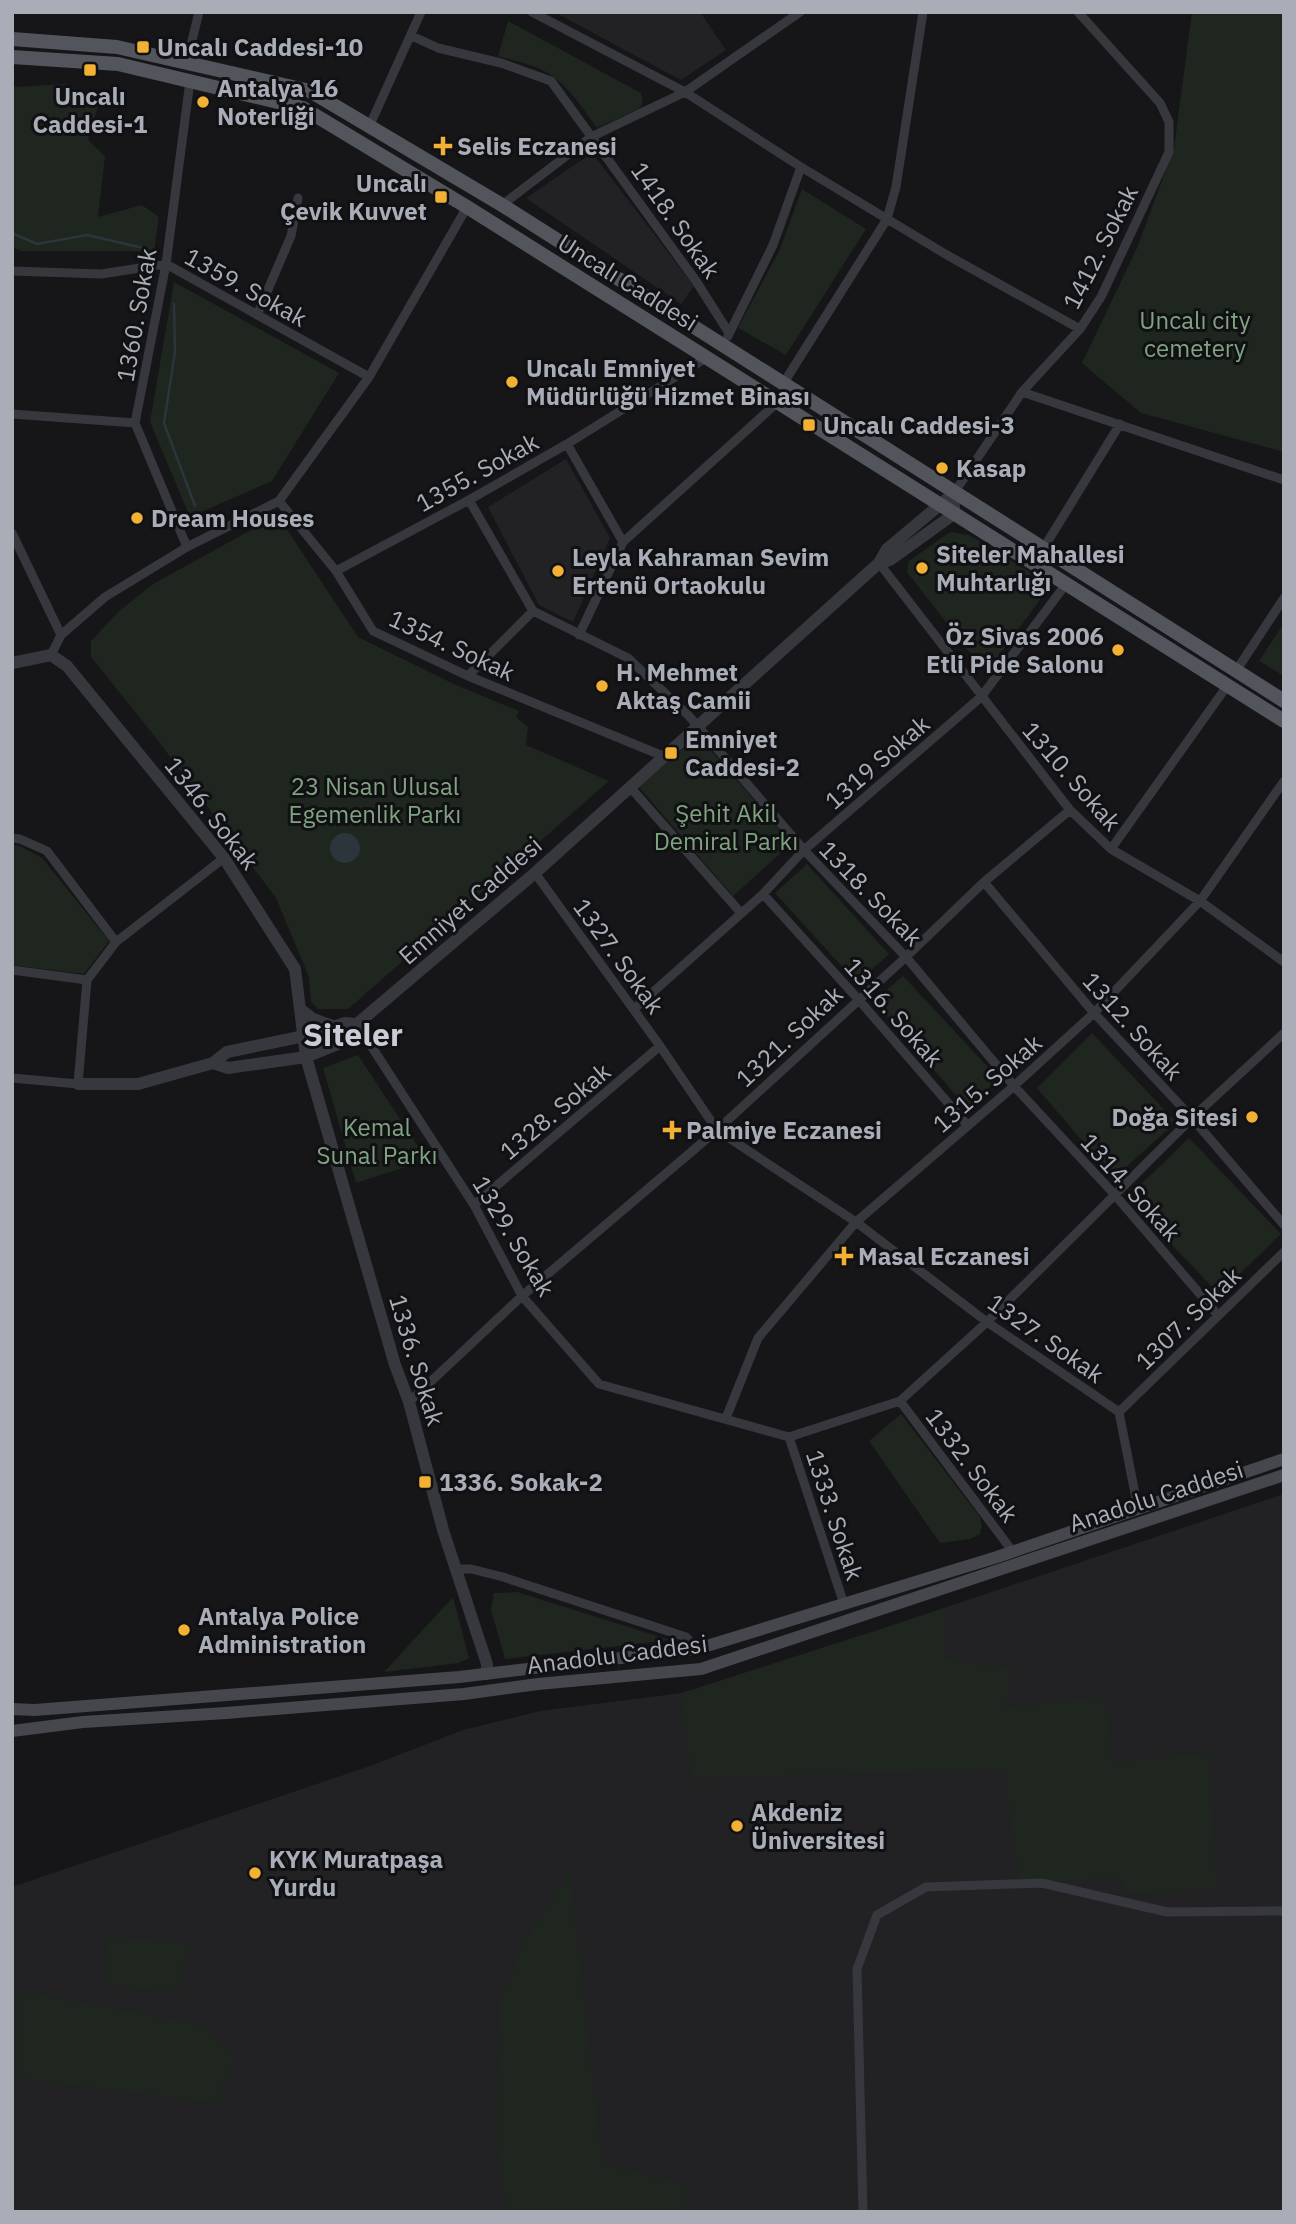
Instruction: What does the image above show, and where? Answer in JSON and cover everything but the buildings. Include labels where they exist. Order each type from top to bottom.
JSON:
[{"type":"main road","name":"Uncalı Caddesi","points":[[12,39],[117,47],[310,91],[726,340],[783,384],[1284,701]]},
{"type":"main road","name":"Uncalı Caddesi","points":[[12,57],[118,64],[303,108],[467,207],[1284,721]]},
{"type":"main road","name":"Anadolu Caddesi","points":[[12,1709],[35,1710],[487,1674],[696,1648],[1013,1552],[1284,1459]]},
{"type":"main road","name":"Anadolu Caddesi","points":[[12,1731],[83,1722],[489,1692],[538,1684],[701,1669],[1284,1475]]},
{"type":"street","points":[[187,61],[199,12]]},
{"type":"street","points":[[369,127],[421,12]]},
{"type":"street","points":[[532,12],[685,92],[887,219],[1080,329]]},
{"type":"street","points":[[502,205],[591,137],[685,92],[800,12]]},
{"type":"street","points":[[783,384],[887,219],[896,187],[923,12]]},
{"type":"street","name":"1412. Sokak","points":[[954,493],[1022,392],[1080,329],[1107,285],[1169,152],[1169,122],[1160,103],[1079,12]]},
{"type":"street","name":"1418. Sokak","points":[[412,36],[438,48],[500,62],[551,81],[689,270],[726,340]]},
{"type":"street","name":"1360. Sokak","points":[[135,423],[166,264],[190,81]]},
{"type":"street","points":[[726,340],[773,245],[801,167]]},
{"type":"street","points":[[257,315],[291,236],[298,198]]},
{"type":"street","points":[[12,663],[51,655],[61,635],[105,597],[187,547],[279,501],[369,377],[467,207]]},
{"type":"street","name":"1359. Sokak","points":[[12,271],[101,274],[166,264],[369,377]]},
{"type":"street","name":"1355. Sokak","points":[[336,570],[469,500],[706,358]]},
{"type":"street","points":[[1022,392],[1284,480]]},
{"type":"street","points":[[579,635],[623,542],[778,402]]},
{"type":"street","points":[[12,414],[135,423],[187,547]]},
{"type":"street","points":[[1043,549],[1120,424]]},
{"type":"street","points":[[566,444],[623,542]]},
{"type":"street","points":[[954,493],[954,514]]},
{"type":"street","name":"Emniyet Caddesi","points":[[12,1078],[78,1084],[138,1084],[214,1063],[228,1068],[306,1057],[349,1039],[357,1024],[535,873],[879,563],[887,549],[954,493]]},
{"type":"street","points":[[468,676],[533,611],[469,500]]},
{"type":"street","name":"1354. Sokak","points":[[279,501],[336,570],[373,631],[468,676],[663,756]]},
{"type":"street","name":"Emniyet Caddesi","points":[[879,563],[890,560],[954,514]]},
{"type":"street","points":[[12,533],[61,635]]},
{"type":"street","name":"1310. Sokak","points":[[879,563],[1070,810],[1111,849],[1200,901],[1284,962]]},
{"type":"street","name":"1319 Sokak","points":[[634,1009],[763,894],[804,850],[981,697],[1066,584]]},
{"type":"street","points":[[1236,671],[1284,598]]},
{"type":"street","name":"1318. Sokak","points":[[533,611],[628,658],[699,727],[804,850],[906,957],[1014,1086]]},
{"type":"street","name":"1346. Sokak","points":[[51,655],[67,666],[224,858],[295,969],[306,1057]]},
{"type":"street","points":[[1111,849],[1227,686]]},
{"type":"street","name":"1315. Sokak","points":[[726,1418],[758,1338],[856,1223],[1094,1013],[1200,901],[1284,780]]},
{"type":"street","points":[[629,787],[741,913]]},
{"type":"street","name":"1321. Sokak","points":[[409,1402],[522,1296],[717,1130],[906,957],[984,881],[1070,810]]},
{"type":"street","points":[[12,838],[47,851],[116,942]]},
{"type":"street","points":[[78,1084],[87,980],[116,942],[224,858]]},
{"type":"street","name":"1327. Sokak","points":[[535,873],[634,1009],[717,1130],[856,1223],[988,1322],[1119,1412],[1138,1509]]},
{"type":"street","name":"1312. Sokak","points":[[984,881],[1094,1013],[1192,1118],[1284,1225]]},
{"type":"street","name":"1316. Sokak","points":[[763,894],[968,1126]]},
{"type":"street","points":[[12,971],[87,980]]},
{"type":"street","points":[[300,1009],[313,1019],[335,1027]]},
{"type":"street","points":[[214,1063],[227,1052],[304,1036],[345,1023],[357,1024]]},
{"type":"street","name":"1329. Sokak","points":[[357,1024],[474,1205],[522,1296],[599,1384],[789,1437]]},
{"type":"street","points":[[789,1437],[900,1401],[988,1322],[1192,1118],[1284,1032]]},
{"type":"street","name":"1328. Sokak","points":[[474,1205],[660,1046]]},
{"type":"street","name":"1336. Sokak","points":[[306,1057],[395,1365],[409,1402],[456,1569],[487,1664],[487,1674]]},
{"type":"street","name":"1314. Sokak","points":[[1014,1086],[1115,1195],[1217,1314]]},
{"type":"street","name":"1307. Sokak","points":[[1119,1412],[1217,1314],[1284,1252]]},
{"type":"street","name":"1332. Sokak","points":[[900,1401],[1013,1552]]},
{"type":"street","name":"1333. Sokak","points":[[789,1437],[844,1604]]},
{"type":"street","points":[[456,1569],[471,1569],[503,1577],[686,1637],[696,1648]]},
{"type":"street","points":[[487,1674],[489,1692]]},
{"type":"street","points":[[863,2212],[857,1969],[877,1915],[926,1887],[1042,1883],[1167,1912],[1284,1911]]},
{"type":"shaded area","points":[[554,12],[700,12],[726,50],[681,80]]},
{"type":"shaded area","points":[[592,153],[694,286],[681,304],[526,198]]},
{"type":"shaded area","name":"Leyla Kahraman Sevim Ertenü Ortaokulu","points":[[566,459],[610,538],[573,622],[539,605],[488,507]]},
{"type":"shaded area","points":[[345,833],[356,837],[360,848],[356,859],[345,863],[334,859],[330,848],[334,837]]},
{"type":"shaded area","name":"Akdeniz Üniversitesi","points":[[1284,1494],[1284,2212],[12,2212],[12,1887],[370,1766],[463,1730],[540,1711],[682,1693]]},
{"type":"green space","name":"Uncalı city cemetery","points":[[1192,12],[1284,12],[1284,452],[1141,413],[1082,363],[1137,248],[1174,148]]},
{"type":"green space","points":[[508,21],[641,93],[643,102],[639,109],[597,128],[572,95],[549,74],[530,65],[498,56]]},
{"type":"green space","points":[[65,84],[99,103],[88,140],[105,156],[98,217],[142,205],[159,217],[154,251],[21,251],[12,247],[12,87]]},
{"type":"green space","points":[[802,189],[866,229],[786,355],[738,328],[780,249]]},
{"type":"green space","points":[[174,282],[339,373],[272,481],[190,517],[150,422]]},
{"type":"green space","name":"23 Nisan Ulusal Egemenlik Parkı","points":[[271,519],[282,522],[358,637],[456,685],[519,711],[516,717],[528,727],[526,745],[609,781],[348,1009],[318,1009],[311,1002],[309,977],[276,898],[156,738],[91,657],[91,641],[118,612],[153,584]]},
{"type":"green space","points":[[950,532],[969,535],[1051,585],[989,669],[980,666],[907,572],[909,561]]},
{"type":"green space","points":[[1284,623],[1284,676],[1259,661]]},
{"type":"green space","name":"Şehit Akil Demiral Parkı","points":[[698,736],[792,843],[733,896],[638,786]]},
{"type":"green space","points":[[12,845],[20,846],[42,858],[109,941],[84,974],[12,965]]},
{"type":"green space","points":[[807,864],[889,954],[857,983],[775,893]]},
{"type":"green space","points":[[903,976],[999,1079],[967,1108],[874,1001]]},
{"type":"green space","points":[[1092,1033],[1176,1122],[1114,1178],[1037,1088]]},
{"type":"green space","name":"Kemal Sunal Parkı","points":[[358,1055],[427,1160],[356,1183],[323,1068]]},
{"type":"green space","points":[[1189,1138],[1281,1234],[1219,1294],[1127,1198]]},
{"type":"green space","points":[[901,1414],[980,1517],[980,1534],[970,1539],[940,1543],[869,1441]]},
{"type":"green space","points":[[520,1592],[670,1640],[505,1659],[491,1610],[494,1593]]},
{"type":"green space","points":[[453,1597],[469,1658],[459,1663],[384,1672]]},
{"type":"green space","points":[[946,1608],[945,1659],[1012,1668],[1006,1707],[1105,1697],[1113,1762],[1208,1753],[1217,1889],[1127,1893],[1120,1878],[1020,1884],[1004,1769],[691,1779],[682,1693]]},
{"type":"green space","points":[[570,1869],[602,2163],[686,2184],[686,2212],[507,2212],[496,2134],[500,1999],[527,1938]]},
{"type":"green space","points":[[107,1936],[187,1944],[180,1992],[104,1985]]},
{"type":"green space","points":[[18,1990],[204,2026],[234,2059],[216,2103],[16,2078]]},
{"type":"waterway","points":[[12,233],[37,244],[87,235],[143,248]]},
{"type":"waterway","points":[[174,304],[175,352],[164,423],[195,506]]},
{"type":"place","name":"Uncalı Caddesi-10","points":[[143,47]]},
{"type":"place","name":"Uncalı Caddesi-1","points":[[90,70]]},
{"type":"place","name":"Antalya 16 Noterliği","points":[[203,102]]},
{"type":"place","name":"Selis Eczanesi","points":[[443,146]]},
{"type":"place","name":"Uncalı Çevik Kuvvet","points":[[441,197]]},
{"type":"place","name":"Uncalı Emniyet Müdürlüğü Hizmet Binası","points":[[512,382]]},
{"type":"place","name":"Uncalı Caddesi-3","points":[[809,425]]},
{"type":"place","name":"Kasap","points":[[942,468]]},
{"type":"place","name":"Dream Houses","points":[[137,518]]},
{"type":"place","name":"Siteler Mahallesi Muhtarlığı","points":[[922,568]]},
{"type":"place","name":"Leyla Kahraman Sevim Ertenü Ortaokulu","points":[[558,571]]},
{"type":"place","name":"Öz Sivas 2006 Etli Pide Salonu","points":[[1118,650]]},
{"type":"place","name":"H. Mehmet Aktaş Camii","points":[[602,686]]},
{"type":"place","name":"Emniyet Caddesi-2","points":[[671,753]]},
{"type":"place","name":"Doğa Sitesi","points":[[1252,1117]]},
{"type":"place","name":"Palmiye Eczanesi","points":[[672,1130]]},
{"type":"place","name":"Masal Eczanesi","points":[[844,1256]]},
{"type":"place","name":"1336. Sokak-2","points":[[425,1482]]},
{"type":"place","name":"Antalya Police Administration","points":[[184,1630]]},
{"type":"place","name":"Akdeniz Üniversitesi","points":[[737,1826]]},
{"type":"place","name":"KYK Muratpaşa Yurdu","points":[[255,1873]]},
{"type":"district","name":"Siteler","points":[[353,1034]]}]
